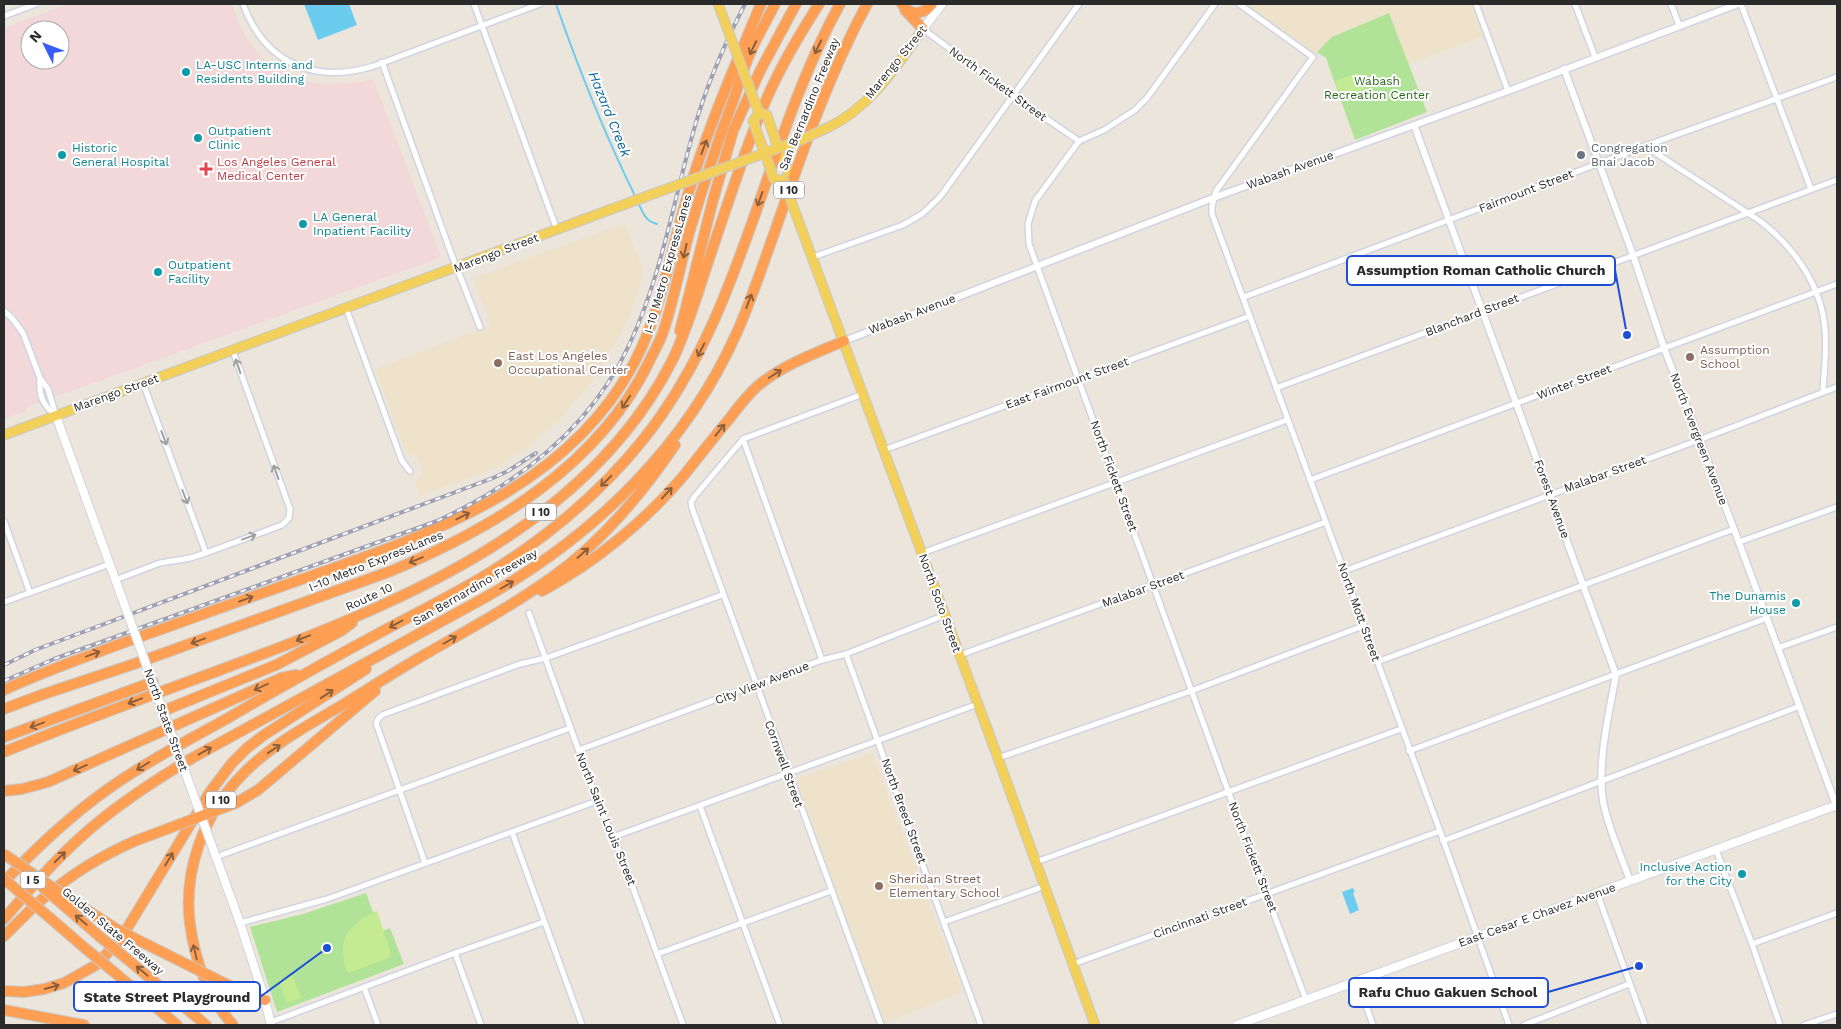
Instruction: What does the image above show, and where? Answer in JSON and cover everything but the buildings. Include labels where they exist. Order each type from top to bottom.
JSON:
[{"type":"highway","name":"I-10 Metro ExpressLanes","points":[[4,690],[67,664],[431,532],[493,500],[547,466],[565,452],[611,402],[643,344],[660,300],[679,225],[699,159],[761,4]]},
{"type":"highway","name":"I-10 Metro ExpressLanes","points":[[4,709],[153,658],[391,571],[429,555],[472,534],[500,517],[551,481],[585,451],[622,408],[644,373],[661,336],[678,283],[689,232],[714,152],[751,52],[774,4]]},
{"type":"highway","points":[[673,358],[713,200],[733,131],[760,71],[796,4]]},
{"type":"highway","name":"I 10","points":[[673,358],[690,320],[733,189],[769,93],[790,52],[819,4]]},
{"type":"highway","name":"San Bernardino Freeway","points":[[4,880],[48,838],[107,790],[162,754],[307,672],[485,576],[544,536],[611,476],[642,441],[680,387],[706,340],[729,286],[801,85],[840,4]]},
{"type":"highway","name":"San Bernardino Freeway","points":[[4,919],[52,865],[83,835],[152,782],[516,580],[580,535],[614,505],[654,462],[687,420],[727,353],[747,307],[810,130],[830,80],[867,4]]},
{"type":"highway","points":[[902,4],[909,11],[915,13],[925,11],[932,4]]},
{"type":"highway","points":[[902,4],[906,12],[923,29]]},
{"type":"highway","points":[[485,620],[555,584],[613,544],[658,503],[684,476],[734,412],[759,385],[796,361],[844,340]]},
{"type":"highway","name":"Route 10","points":[[4,752],[258,656],[364,613],[497,544],[551,505],[575,484],[617,440],[652,395],[673,358]]},
{"type":"highway","name":"I 10","points":[[233,1025],[208,986],[198,960],[189,915],[190,884],[196,855],[203,833],[216,808],[240,777],[266,754],[315,721],[522,598],[568,565],[600,537],[626,509],[675,445],[714,377]]},
{"type":"highway","points":[[163,711],[248,678],[300,653],[341,631],[364,613]]},
{"type":"highway","points":[[4,991],[24,992],[44,989],[71,980],[96,966],[120,940],[210,792],[240,754],[410,638]]},
{"type":"highway","points":[[4,936],[45,896],[113,850],[236,803],[258,790],[362,702],[416,660]]},
{"type":"highway","points":[[4,791],[22,789],[48,782],[281,678],[307,672]]},
{"type":"highway","points":[[4,737],[152,682]]},
{"type":"highway","points":[[4,717],[41,695]]},
{"type":"highway","points":[[4,748],[36,739]]},
{"type":"highway","points":[[4,854],[65,901],[180,962],[265,1000]]},
{"type":"highway","name":"I 5","points":[[4,880],[177,1025]]},
{"type":"highway","name":"Golden State Freeway","points":[[65,901],[99,936],[206,1025]]},
{"type":"highway","points":[[4,1010],[84,1025]]},
{"type":"main road","name":"North Soto Street","points":[[718,4],[759,113]]},
{"type":"main road","name":"Marengo Street","points":[[4,435],[458,268],[765,153],[829,127],[859,106],[879,87],[942,4]]},
{"type":"main road","name":"North Soto Street","points":[[759,113],[767,115],[778,148],[789,172],[784,181]]},
{"type":"main road","name":"North Soto Street","points":[[759,113],[753,121],[774,179],[784,181]]},
{"type":"main road","name":"North Soto Street","points":[[784,181],[1095,1025]]},
{"type":"main road","name":"North State Street","points":[[56,416],[240,923],[271,1024]]},
{"type":"main road","name":"East Cesar E Chavez Avenue","points":[[1237,1025],[1837,806]]},
{"type":"street","points":[[4,16],[36,4]]},
{"type":"street","points":[[243,4],[250,21],[260,36],[276,52],[296,64],[321,72],[334,73],[358,70],[382,62],[537,5]]},
{"type":"street","points":[[474,4],[557,230]]},
{"type":"street","points":[[813,257],[903,225],[922,214],[940,197],[1079,4]]},
{"type":"street","points":[[1079,141],[1104,130],[1135,110],[1147,98],[1215,4]]},
{"type":"street","points":[[1213,198],[1216,191],[1313,57],[1239,4]]},
{"type":"street","points":[[1476,4],[1508,91]]},
{"type":"street","points":[[1575,4],[1595,57]]},
{"type":"street","points":[[1671,4],[1679,25]]},
{"type":"street","points":[[1739,4],[1810,189]]},
{"type":"street","name":"Wabash Avenue","points":[[844,340],[1213,198],[1508,91],[1739,4]]},
{"type":"street","name":"North Fickett Street","points":[[923,29],[1013,96],[1079,141],[1035,201],[1030,215],[1027,235],[1191,691],[1306,1000]]},
{"type":"street","points":[[382,62],[480,327]]},
{"type":"street","name":"North Evergreen Avenue","points":[[1564,69],[1633,255],[1664,348],[1734,528],[1800,706],[1834,787],[1837,806]]},
{"type":"street","name":"Fairmount Street","points":[[1244,297],[1645,146],[1837,77]]},
{"type":"street","name":"Forest Avenue","points":[[1414,125],[1616,675]]},
{"type":"street","points":[[1645,146],[1777,234],[1800,261],[1816,292],[1825,329],[1826,350],[1823,392]]},
{"type":"street","name":"Blanchard Street","points":[[1276,388],[1837,180]]},
{"type":"street","name":"North Mott Street","points":[[1213,198],[1212,214],[1440,831],[1509,1025]]},
{"type":"street","name":"Winter Street","points":[[1310,480],[1837,284]]},
{"type":"street","points":[[346,308],[402,461],[410,471]]},
{"type":"street","name":"North State Street","points":[[4,311],[23,333],[40,378],[48,389],[53,401],[56,416]]},
{"type":"street","name":"East Fairmount Street","points":[[884,450],[1250,316]]},
{"type":"street","points":[[115,580],[160,563],[190,558],[282,525],[289,518],[290,509],[233,351]]},
{"type":"street","name":"North State Street","points":[[40,378],[39,392],[44,404],[56,416]]},
{"type":"street","points":[[143,383],[206,552]]},
{"type":"street","name":"Malabar Street","points":[[1344,571],[1837,387]]},
{"type":"street","points":[[822,660],[743,439],[864,394]]},
{"type":"street","points":[[922,553],[1287,420]]},
{"type":"street","name":"Cornwell Street","points":[[743,439],[694,496],[691,502],[692,508],[722,595],[881,1025]]},
{"type":"street","points":[[1739,542],[1837,507]]},
{"type":"street","points":[[4,521],[30,593]]},
{"type":"street","name":"Malabar Street","points":[[960,655],[1326,522]]},
{"type":"street","points":[[1378,662],[1734,528]]},
{"type":"street","points":[[4,602],[110,564]]},
{"type":"street","points":[[425,863],[376,723],[382,715],[511,667],[546,658],[722,595]]},
{"type":"street","name":"North Saint Louis Street","points":[[529,613],[597,801],[613,837],[683,1025]]},
{"type":"street","name":"City View Avenue","points":[[579,750],[822,660],[846,654],[945,615]]},
{"type":"street","points":[[1410,751],[1767,618]]},
{"type":"street","points":[[998,758],[1191,691],[1363,626]]},
{"type":"street","points":[[1778,648],[1837,627]]},
{"type":"street","name":"North Breed Street","points":[[846,654],[981,1025]]},
{"type":"street","points":[[1616,675],[1609,710],[1601,781],[1607,818],[1630,881]]},
{"type":"street","points":[[613,837],[788,775],[978,704]]},
{"type":"street","points":[[1443,841],[1800,706]]},
{"type":"street","points":[[216,857],[570,728]]},
{"type":"street","points":[[1036,862],[1401,729]]},
{"type":"street","points":[[240,923],[327,898],[597,801]]},
{"type":"street","points":[[700,806],[780,1025]]},
{"type":"street","name":"Cincinnati Street","points":[[1073,964],[1440,831]]},
{"type":"street","points":[[512,832],[582,1025]]},
{"type":"street","points":[[1716,850],[1752,944],[1780,1025]]},
{"type":"street","points":[[944,922],[1045,886]]},
{"type":"street","points":[[657,954],[831,891]]},
{"type":"street","points":[[1597,893],[1645,1025]]},
{"type":"street","points":[[1752,944],[1837,913]]},
{"type":"street","points":[[271,1024],[455,953],[544,922]]},
{"type":"street","points":[[455,953],[481,1025]]},
{"type":"street","points":[[1357,981],[1373,1025]]},
{"type":"street","points":[[1524,1025],[1630,984]]},
{"type":"street","points":[[364,987],[378,1025]]},
{"type":"street","points":[[1804,1025],[1837,1014]]},
{"type":"shaded area","name":"Los Angeles General Medical Center","points":[[67,4],[232,4],[247,39],[264,59],[275,68],[299,79],[319,84],[355,83],[371,79],[374,81],[440,254],[439,258],[30,406],[26,411],[4,419],[4,28],[20,22],[20,70],[70,70],[70,20],[25,20]]},
{"type":"shaded area","points":[[1242,4],[1472,4],[1484,36],[1408,64],[1388,14],[1332,37],[1314,56]]},
{"type":"shaded area","name":"East Los Angeles Occupational Center","points":[[625,223],[643,270],[640,285],[630,315],[616,343],[590,384],[559,420],[524,450],[498,467],[420,496],[415,482],[421,475],[422,466],[417,458],[406,452],[375,369],[491,325],[474,281],[478,276]]},
{"type":"shaded area","name":"Sheridan Street Elementary School","points":[[872,753],[963,992],[884,1023],[796,779]]},
{"type":"green space","name":"Wabash Recreation Center","points":[[1389,13],[1427,112],[1355,140],[1326,58],[1317,52],[1332,37]]},
{"type":"green space","points":[[1358,73],[1364,89],[1341,97],[1335,81]]},
{"type":"green space","points":[[366,893],[380,932],[390,928],[404,964],[277,1012],[250,927],[303,914]]},
{"type":"green space","points":[[377,911],[391,954],[389,958],[348,973],[343,952],[346,935],[358,922]]},
{"type":"green space","points":[[293,976],[301,998],[287,1003],[279,981]]},
{"type":"water","points":[[304,4],[349,4],[357,25],[318,40]]},
{"type":"water","points":[[1353,888],[1359,910],[1350,914],[1342,892]]},
{"type":"waterway","name":"Hazard Creek","points":[[556,4],[593,102],[636,198]]},
{"type":"waterway","name":"Hazard Creek","points":[[638,202],[647,219],[657,224]]},
{"type":"railway","points":[[4,681],[54,659],[437,521],[496,489],[550,449],[574,426],[595,401],[614,373],[641,318],[666,240],[703,100],[722,51],[745,4]]},
{"type":"railway","points":[[4,665],[35,650],[493,478],[536,453]]},
{"type":"place","name":"LA-USC Interns and Residents Building","points":[[186,72]]},
{"type":"place","name":"Outpatient Clinic","points":[[198,138]]},
{"type":"place","name":"Historic General Hospital","points":[[62,155]]},
{"type":"place","name":"Congregation Bnai Jacob","points":[[1581,155]]},
{"type":"place","name":"Los Angeles General Medical Center","points":[[206,169]]},
{"type":"place","name":"LA General Inpatient Facility","points":[[303,224]]},
{"type":"place","name":"Outpatient Facility","points":[[158,272]]},
{"type":"place","name":"Assumption Roman Catholic Church","points":[[1627,335]]},
{"type":"place","name":"Assumption School","points":[[1690,357]]},
{"type":"place","name":"East Los Angeles Occupational Center","points":[[498,363]]},
{"type":"place","name":"The Dunamis House","points":[[1796,603]]},
{"type":"place","name":"Inclusive Action for the City","points":[[1742,874]]},
{"type":"place","name":"Sheridan Street Elementary School","points":[[879,886]]},
{"type":"place","name":"State Street Playground","points":[[327,948]]},
{"type":"place","name":"Rafu Chuo Gakuen School","points":[[1639,966]]}]
